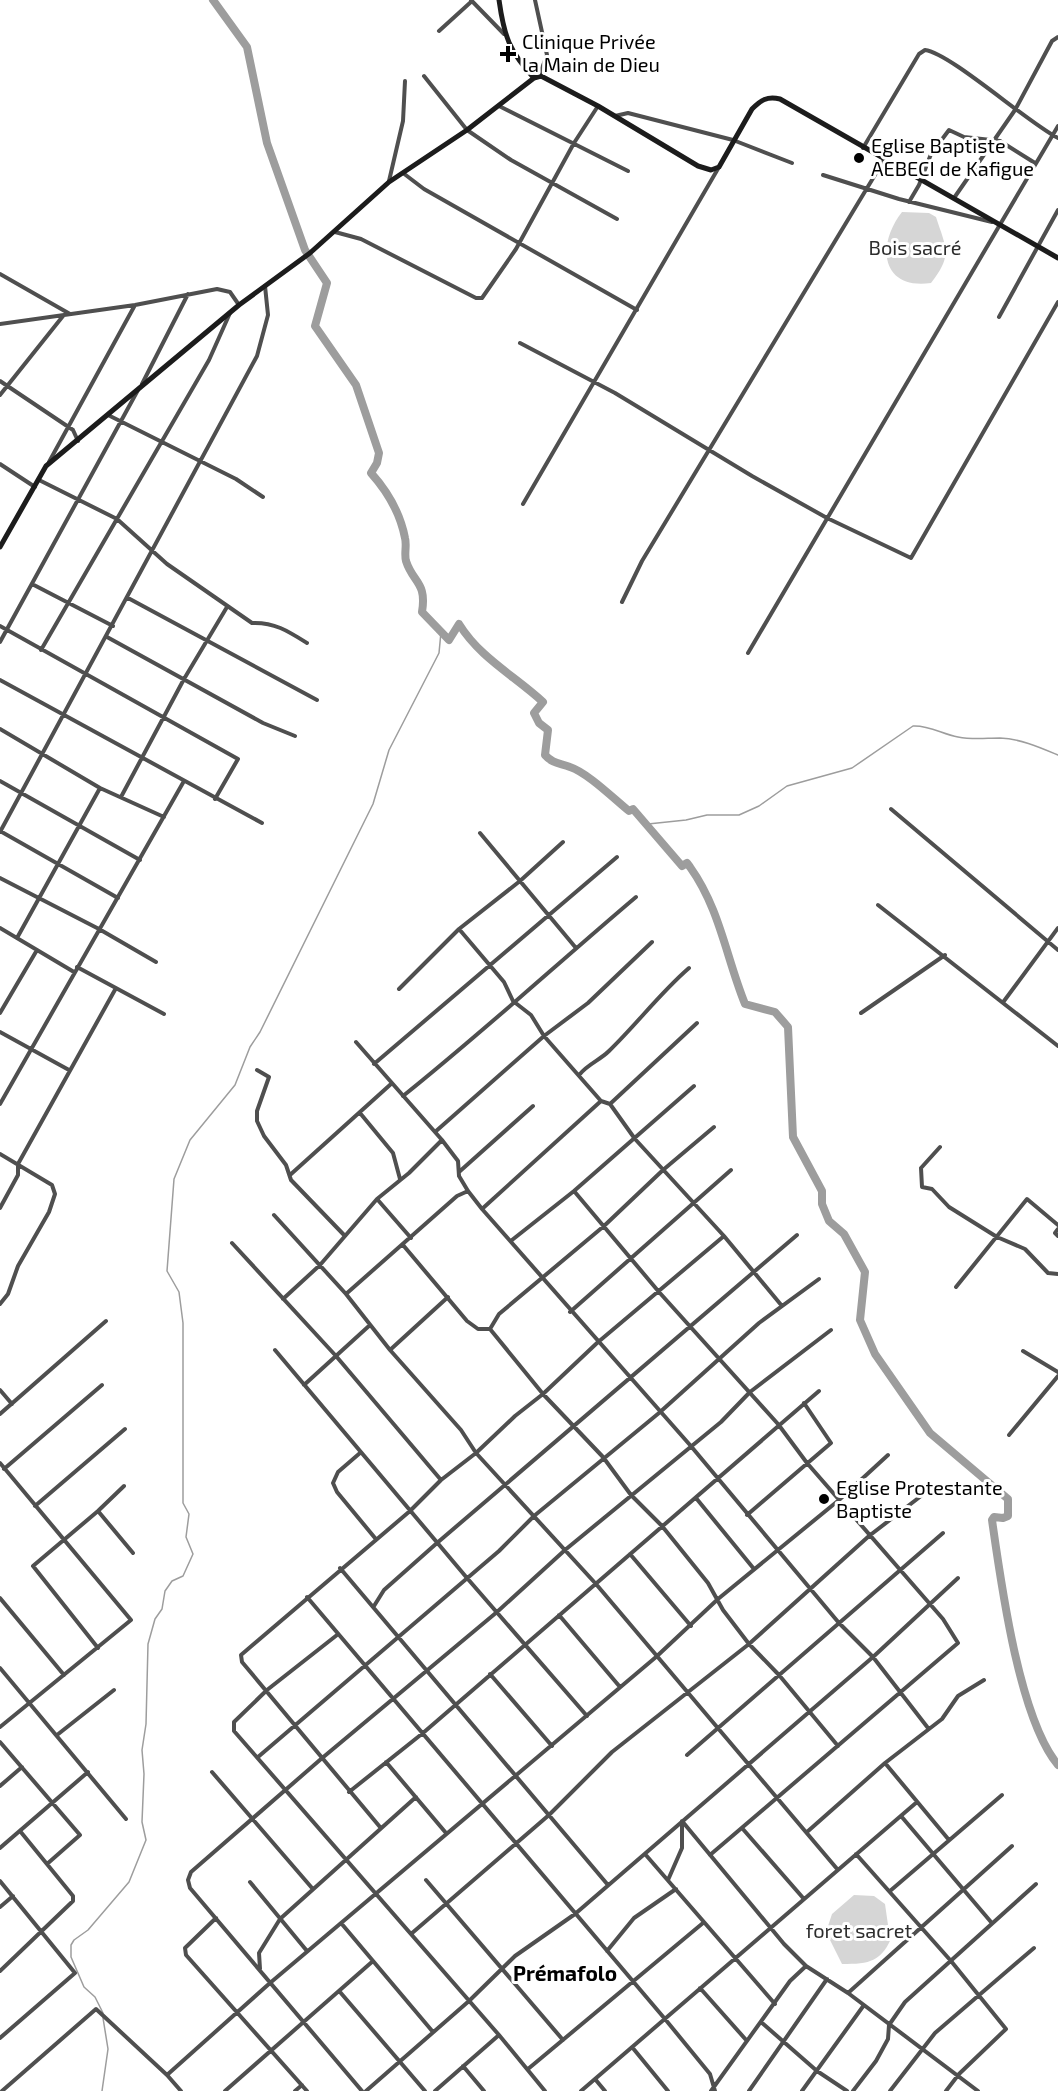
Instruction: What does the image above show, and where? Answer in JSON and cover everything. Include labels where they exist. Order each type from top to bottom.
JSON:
[{"type":"street","points":[[439,31],[472,0],[504,34],[520,63],[537,77],[598,106],[698,166],[711,170],[719,167]]},
{"type":"street","points":[[499,0],[504,34]]},
{"type":"street","points":[[46,466],[79,442],[141,386],[239,305],[308,254],[389,182],[467,130],[537,77],[547,55],[535,0]]},
{"type":"street","points":[[954,199],[1015,110],[1043,55],[1052,41],[1058,37]]},
{"type":"street","points":[[863,149],[919,54],[925,50],[931,51],[958,68],[1058,138]]},
{"type":"street","points":[[424,76],[467,130],[511,160],[617,219]]},
{"type":"street","points":[[389,182],[403,121],[405,81]]},
{"type":"street","points":[[523,504],[733,140],[759,101],[770,97],[780,99],[863,149],[1001,224],[1036,247],[1058,258]]},
{"type":"street","points":[[498,106],[628,171]]},
{"type":"street","points":[[334,232],[361,239],[476,298],[486,295],[598,106]]},
{"type":"street","points":[[615,116],[628,113],[733,140],[792,163]]},
{"type":"street","points":[[748,653],[1058,126]]},
{"type":"street","points":[[909,202],[931,154],[949,130],[963,137],[1004,142],[1035,163]]},
{"type":"street","points":[[622,602],[642,561],[884,160]]},
{"type":"street","points":[[402,173],[423,189],[520,241],[637,310]]},
{"type":"street","points":[[824,175],[909,202],[1001,224]]},
{"type":"street","points":[[999,317],[1015,292],[1036,247],[1058,210]]},
{"type":"street","points":[[0,274],[70,314]]},
{"type":"street","points":[[118,898],[0,832],[23,794],[257,356],[268,315],[265,286]]},
{"type":"street","points":[[0,324],[224,290],[235,298],[239,305]]},
{"type":"street","points":[[0,642],[141,386],[188,294]]},
{"type":"street","points":[[520,343],[594,383],[827,518],[911,558],[1058,302]]},
{"type":"street","points":[[0,547],[135,305]]},
{"type":"street","points":[[41,650],[209,360],[231,312]]},
{"type":"street","points":[[0,395],[64,315]]},
{"type":"street","points":[[0,381],[73,430],[79,442]]},
{"type":"street","points":[[108,415],[161,441],[263,497]]},
{"type":"street","points":[[0,464],[35,487]]},
{"type":"street","points":[[39,480],[117,519],[167,564],[252,623],[263,621],[274,624],[307,643]]},
{"type":"street","points":[[32,584],[113,626]]},
{"type":"street","points":[[128,598],[317,699]]},
{"type":"street","points":[[121,797],[184,679],[227,607]]},
{"type":"street","points":[[0,626],[238,759],[215,799]]},
{"type":"street","points":[[107,637],[263,723],[295,736]]},
{"type":"street","points":[[0,680],[262,823]]},
{"type":"street","points":[[0,729],[100,788],[164,817]]},
{"type":"street","points":[[0,781],[140,860]]},
{"type":"street","points":[[0,1104],[184,781]]},
{"type":"street","points":[[16,938],[100,788]]},
{"type":"street","points":[[891,809],[1058,950]]},
{"type":"street","points":[[480,833],[576,948]]},
{"type":"street","points":[[399,989],[459,929],[520,881],[562,842]]},
{"type":"street","points":[[375,1064],[490,968],[617,856]]},
{"type":"street","points":[[0,878],[99,928],[156,962]]},
{"type":"street","points":[[403,1096],[465,1047],[513,1001],[636,897]]},
{"type":"street","points":[[878,905],[1004,1001],[1058,1046]]},
{"type":"street","points":[[0,928],[74,972]]},
{"type":"street","points":[[1004,1001],[1058,928]]},
{"type":"street","points":[[459,929],[504,982],[513,1001],[531,1015],[544,1036],[602,1101],[610,1104],[635,1139],[693,1205],[724,1236],[753,1274],[782,1306]]},
{"type":"street","points":[[435,1132],[544,1036],[588,1003],[652,942]]},
{"type":"street","points":[[0,1013],[38,950]]},
{"type":"street","points":[[861,1013],[945,955]]},
{"type":"street","points":[[77,967],[164,1014]]},
{"type":"street","points":[[580,1074],[585,1067],[608,1052],[630,1026],[656,1003],[668,986],[689,968]]},
{"type":"street","points":[[0,1208],[18,1175],[18,1164],[116,988]]},
{"type":"street","points":[[610,1104],[697,1023]]},
{"type":"street","points":[[0,1032],[69,1070]]},
{"type":"street","points":[[356,1042],[458,1161],[459,1173],[468,1191],[482,1209],[543,1275],[570,1312],[597,1343],[690,1445],[839,1623],[873,1657],[928,1728]]},
{"type":"street","points":[[257,1070],[269,1077],[256,1111],[257,1121],[269,1146],[286,1165],[291,1180],[345,1236]]},
{"type":"street","points":[[289,1175],[391,1084]]},
{"type":"street","points":[[512,1240],[574,1191],[694,1086]]},
{"type":"street","points":[[482,1209],[602,1101]]},
{"type":"street","points":[[459,1173],[533,1106]]},
{"type":"street","points":[[360,1113],[393,1153],[400,1180]]},
{"type":"street","points":[[490,1329],[499,1314],[604,1226],[663,1170],[714,1127]]},
{"type":"street","points":[[283,1299],[320,1265],[377,1199],[442,1140]]},
{"type":"street","points":[[940,1147],[921,1168],[922,1187],[932,1189],[949,1207],[997,1237],[1025,1249],[1048,1273],[1058,1274]]},
{"type":"street","points":[[0,1154],[52,1185],[55,1194],[49,1212],[18,1266],[8,1294],[0,1304]]},
{"type":"street","points":[[570,1312],[583,1298],[731,1170]]},
{"type":"street","points":[[459,1195],[464,1183]]},
{"type":"street","points":[[346,1294],[459,1195],[468,1191]]},
{"type":"street","points":[[574,1191],[632,1257],[659,1292],[778,1424],[807,1463],[931,1606],[958,1643],[710,1855]]},
{"type":"street","points":[[377,1199],[411,1238]]},
{"type":"street","points":[[956,1287],[1027,1199],[1058,1227],[1054,1233],[1058,1236]]},
{"type":"street","points":[[274,1215],[346,1294],[390,1350],[461,1430],[476,1453],[596,1584],[838,1870]]},
{"type":"street","points":[[374,1606],[384,1590],[437,1543],[692,1327],[796,1235]]},
{"type":"street","points":[[380,1827],[242,1662],[241,1655],[410,1510],[441,1480],[476,1453],[597,1343],[724,1236]]},
{"type":"street","points":[[232,1243],[336,1356],[441,1480]]},
{"type":"street","points":[[403,1245],[472,1326],[490,1329],[572,1427],[603,1457],[631,1495],[662,1526],[749,1644],[779,1675],[838,1746]]},
{"type":"street","points":[[258,1757],[467,1578],[534,1516],[659,1413],[759,1323],[819,1279]]},
{"type":"street","points":[[390,1350],[448,1297]]},
{"type":"street","points":[[0,1414],[106,1321]]},
{"type":"street","points":[[304,1385],[370,1325]]},
{"type":"street","points":[[831,1330],[750,1392],[721,1422],[690,1445],[565,1550],[497,1612],[321,1759],[191,1872],[188,1880],[190,1888],[303,2023],[364,2091],[469,2001],[500,1970],[575,1914],[747,1763],[809,1713],[931,1606],[958,1578]]},
{"type":"street","points":[[275,1350],[360,1453],[587,1716]]},
{"type":"street","points":[[1009,1435],[1058,1374],[1023,1351]]},
{"type":"street","points":[[4,1469],[102,1385]]},
{"type":"street","points":[[0,1390],[12,1404]]},
{"type":"street","points":[[349,1791],[423,1733],[718,1479],[778,1424],[819,1391]]},
{"type":"street","points":[[747,1515],[831,1443],[804,1403]]},
{"type":"street","points":[[35,1506],[125,1429]]},
{"type":"street","points":[[360,1453],[338,1472],[333,1483],[337,1492],[375,1538]]},
{"type":"street","points":[[167,2075],[307,1951],[482,1802],[552,1746],[656,1657],[718,1599],[839,1500],[888,1455]]},
{"type":"street","points":[[0,1463],[131,1620],[0,1727]]},
{"type":"street","points":[[98,1647],[33,1566],[124,1486]]},
{"type":"street","points":[[411,1934],[549,1815],[612,1752],[749,1644],[869,1536],[921,1496]]},
{"type":"street","points":[[696,1498],[754,1569]]},
{"type":"street","points":[[98,1511],[133,1553]]},
{"type":"street","points":[[687,1755],[943,1533]]},
{"type":"street","points":[[630,1554],[691,1626]]},
{"type":"street","points":[[340,1568],[516,1774],[608,1886]]},
{"type":"street","points":[[307,1597],[665,2019],[710,2074],[713,2090]]},
{"type":"street","points":[[0,1598],[64,1675]]},
{"type":"street","points":[[559,1615],[620,1687]]},
{"type":"street","points":[[338,1634],[267,1690],[234,1722],[234,1731],[347,1858],[545,2091]]},
{"type":"street","points":[[0,1668],[126,1819]]},
{"type":"street","points":[[490,1674],[552,1746]]},
{"type":"street","points":[[807,1832],[885,1763],[942,1719],[958,1696],[984,1680]]},
{"type":"street","points":[[57,1735],[114,1690]]},
{"type":"street","points":[[0,1742],[80,1835],[47,1864]]},
{"type":"street","points":[[386,1762],[446,1833]]},
{"type":"street","points":[[885,1763],[949,1840]]},
{"type":"street","points":[[0,1786],[22,1767]]},
{"type":"street","points":[[0,1848],[88,1772]]},
{"type":"street","points":[[212,1772],[312,1888]]},
{"type":"street","points":[[890,1891],[1002,1795]]},
{"type":"street","points":[[260,1972],[259,1953],[280,1919],[416,1797]]},
{"type":"street","points":[[581,2091],[917,1802]]},
{"type":"street","points":[[901,1816],[991,1922]]},
{"type":"street","points":[[682,1821],[771,1928],[806,1966],[848,1993],[978,2091]]},
{"type":"street","points":[[668,1880],[682,1848],[682,1821]]},
{"type":"street","points":[[742,1828],[804,1899]]},
{"type":"street","points":[[0,1971],[73,1902],[73,1896],[20,1831]]},
{"type":"street","points":[[848,1993],[1012,1846]]},
{"type":"street","points":[[645,1854],[775,2004]]},
{"type":"street","points":[[856,1854],[922,1927],[1006,2029],[958,2074],[946,2091]]},
{"type":"street","points":[[426,1880],[500,1970],[563,2040]]},
{"type":"street","points":[[0,1881],[75,1973],[0,2038]]},
{"type":"street","points":[[250,1882],[307,1951]]},
{"type":"street","points":[[853,2091],[876,2061],[888,2039],[890,2025],[905,2002],[991,1922],[1036,1884]]},
{"type":"street","points":[[607,1951],[634,1918],[655,1901],[676,1889]]},
{"type":"street","points":[[0,1907],[13,1896]]},
{"type":"street","points":[[216,1918],[184,1950],[307,2091]]},
{"type":"street","points":[[341,1923],[433,2032]]},
{"type":"street","points":[[528,2069],[703,1923]]},
{"type":"street","points":[[890,2091],[921,2048],[1034,1948]]},
{"type":"street","points":[[225,2091],[373,1961]]},
{"type":"street","points":[[713,2090],[790,1981],[806,1966]]},
{"type":"street","points":[[749,2091],[827,1979]]},
{"type":"street","points":[[700,1988],[747,2041]]},
{"type":"street","points":[[340,1992],[425,2091]]},
{"type":"street","points":[[802,2091],[864,2005]]},
{"type":"street","points":[[2,2091],[96,2009],[181,2091]]},
{"type":"street","points":[[761,2022],[784,2039],[817,2071],[848,2091]]},
{"type":"street","points":[[435,2091],[499,2035]]},
{"type":"street","points":[[632,2047],[668,2091]]},
{"type":"street","points":[[463,2066],[484,2091]]},
{"type":"street","points":[[595,2079],[605,2091]]},
{"type":"street","points":[[294,2091],[302,2085]]},
{"type":"green space","name":"Bois sacré","points":[[902,212],[929,213],[936,217],[946,251],[942,265],[931,283],[902,280],[893,272],[888,262],[889,238]]},
{"type":"green space","name":"foret sacret","points":[[854,1895],[874,1896],[885,1904],[888,1925],[893,1934],[884,1950],[874,1960],[842,1964],[826,1932],[832,1914]]},
{"type":"waterway","points":[[213,0],[247,47],[267,143],[305,250],[327,283],[315,326],[356,385],[379,453],[377,463],[371,473],[397,511],[406,541],[406,561],[423,594],[422,612],[449,640],[459,624],[487,657],[543,702],[534,713],[539,723],[548,730],[545,755],[548,758],[577,770],[593,780],[629,811],[633,809],[682,866],[687,863],[700,883],[716,916],[745,1004],[775,1012],[788,1027],[793,1137],[822,1191],[822,1204],[829,1221],[844,1234],[865,1272],[860,1320],[875,1354],[930,1433],[1008,1499],[1008,1516],[994,1517],[992,1520],[1007,1613],[1022,1683],[1032,1716],[1044,1744],[1058,1765]]},
{"type":"waterway","points":[[103,2013],[95,1997],[84,1987],[71,1957],[71,1945],[88,1930],[129,1882],[146,1840],[142,1822],[144,1774],[142,1750],[146,1724],[148,1644],[155,1619],[162,1609],[165,1591],[172,1581],[183,1576],[193,1554],[186,1537],[189,1514],[183,1503],[183,1323],[179,1292],[167,1271],[174,1179],[190,1140],[235,1085],[250,1047],[260,1032],[373,804],[389,750],[439,653],[441,632]]},
{"type":"waterway","points":[[648,824],[707,815],[739,815],[759,806],[787,786],[852,768],[913,726],[964,738],[1015,740],[1058,755]]},
{"type":"waterway","points":[[102,2091],[108,2049],[103,2018]]},
{"type":"place","name":"Clinique Privée la Main de Dieu","points":[[508,54]]},
{"type":"place","name":"Eglise Baptiste AEBECI de Kafigue","points":[[859,158]]},
{"type":"place","name":"Eglise Protestante Baptiste","points":[[824,1499]]},
{"type":"district","name":"Prémafolo","points":[[565,1974]]}]
